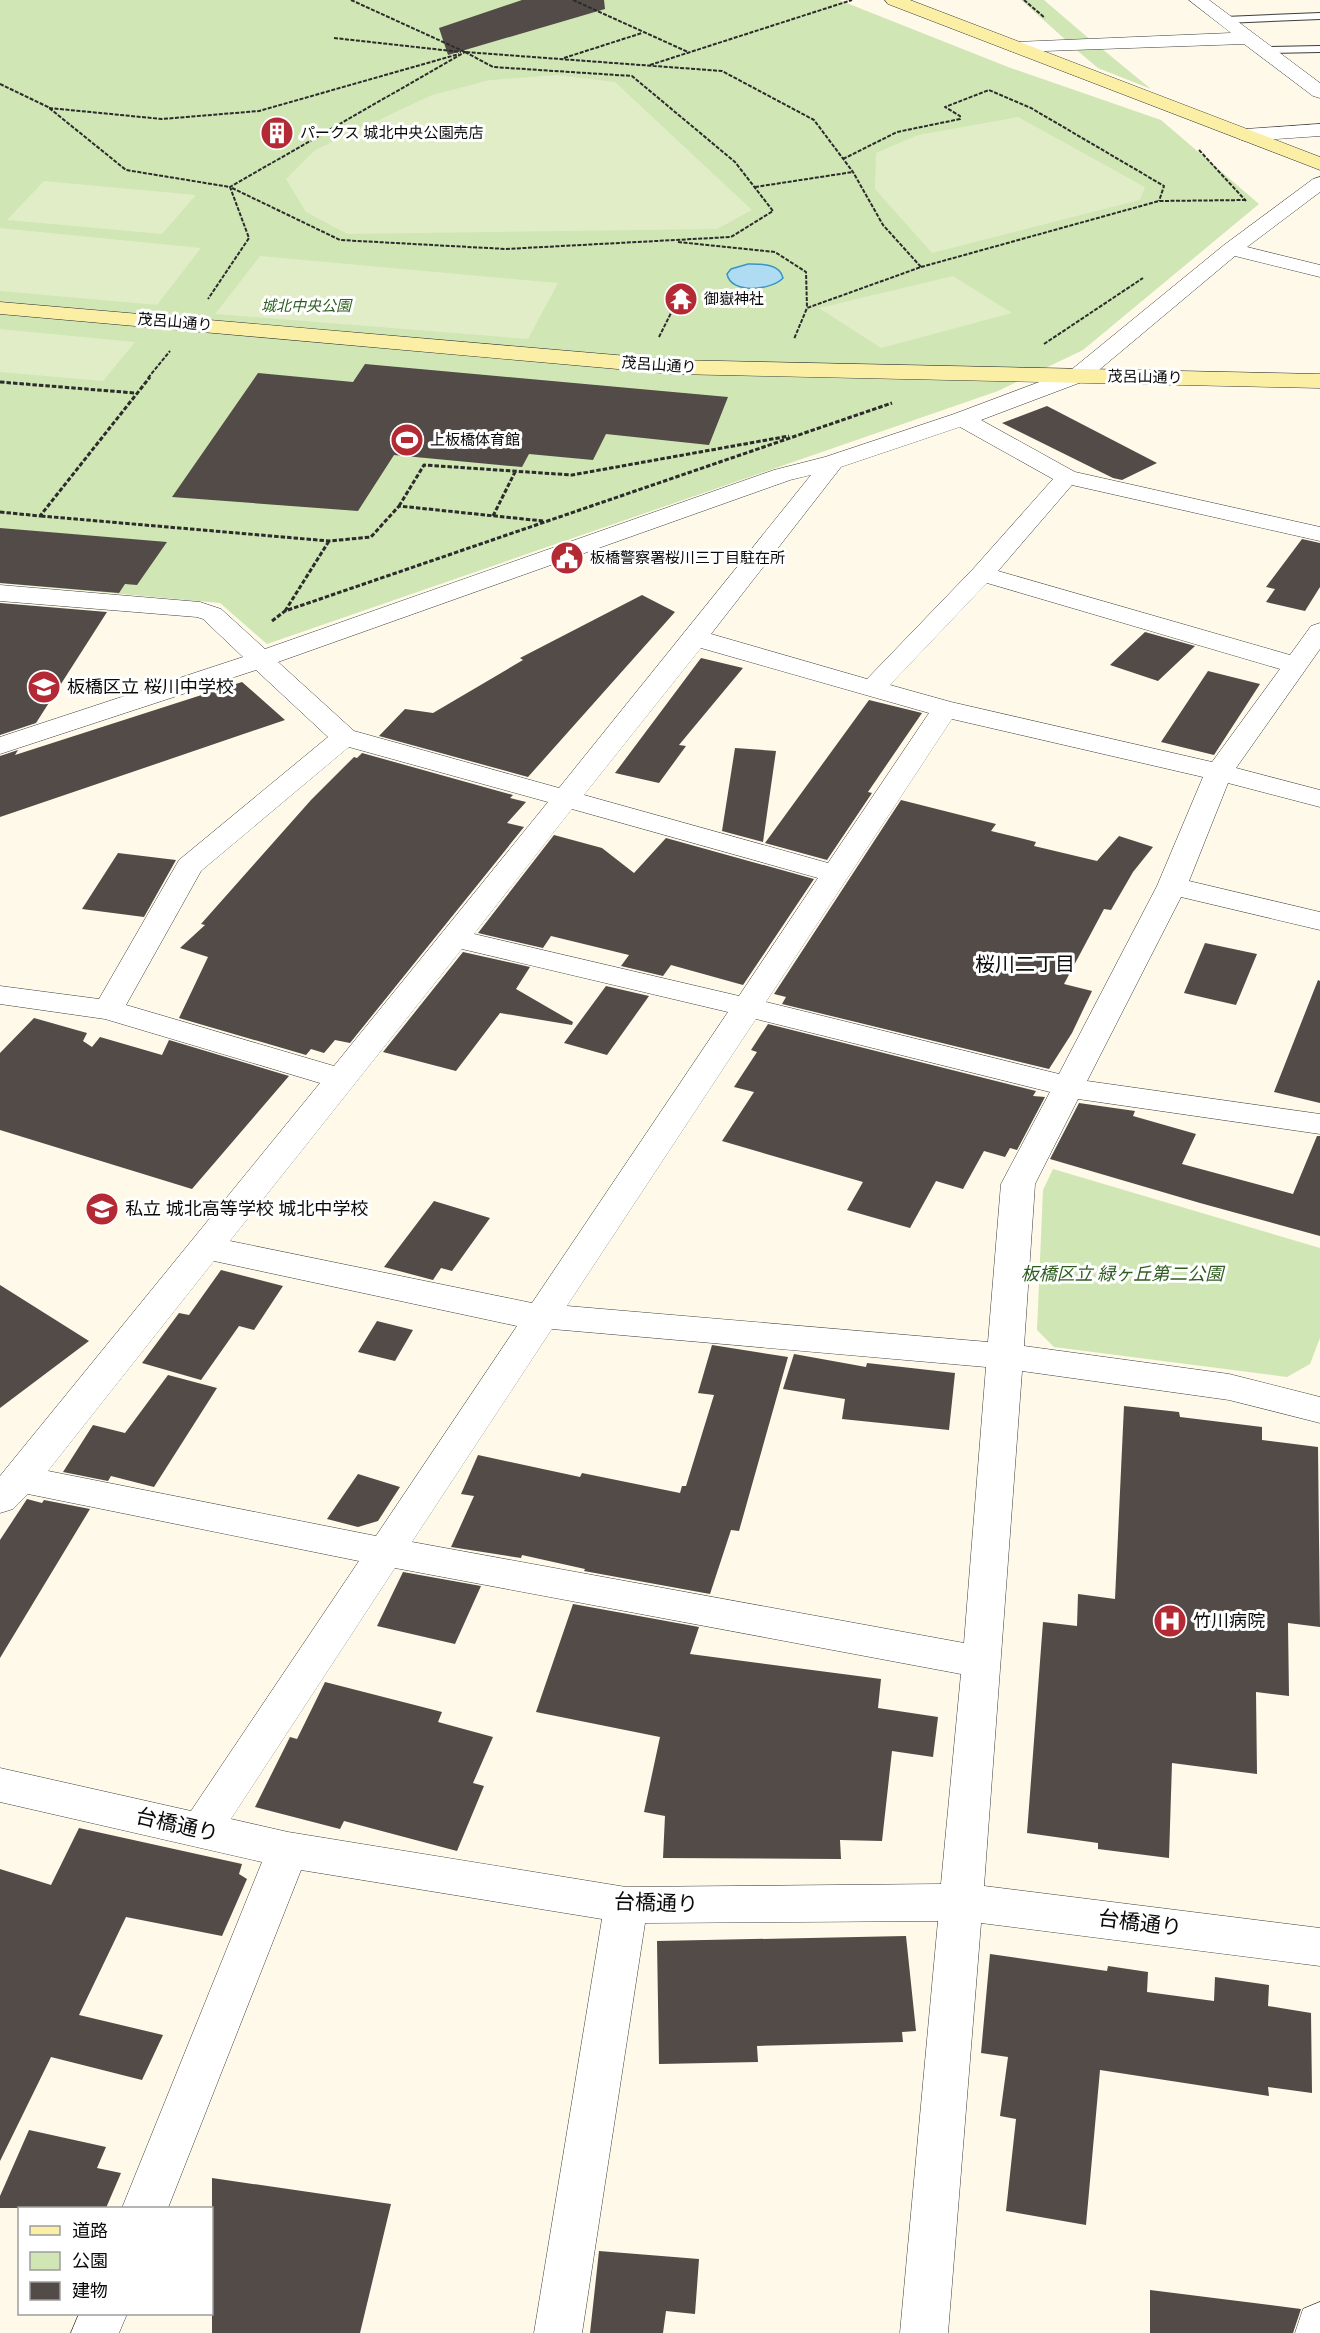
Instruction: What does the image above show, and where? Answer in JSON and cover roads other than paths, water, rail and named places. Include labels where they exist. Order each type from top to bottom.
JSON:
[{"type":"street","points":[[894,0],[1320,164]]},
{"type":"street","points":[[1198,0],[1320,92]]},
{"type":"street","points":[[1016,47],[1250,38]]},
{"type":"street","points":[[1246,135],[1320,130]]},
{"type":"street","points":[[0,747],[260,660],[782,475],[833,462],[962,419],[1079,375],[1231,249],[1320,183]]},
{"type":"street","points":[[1231,249],[1320,271]]},
{"type":"street","name":"茂呂山通り","points":[[0,308],[664,366],[1320,381]]},
{"type":"street","points":[[962,419],[1067,477],[1320,534]]},
{"type":"street","points":[[833,462],[695,638],[10,1489],[385,1552],[982,1662]]},
{"type":"street","points":[[872,689],[982,574],[1067,477]]},
{"type":"street","points":[[982,574],[1296,665]]},
{"type":"street","points":[[0,593],[200,610],[212,614],[344,737],[836,874]]},
{"type":"street","points":[[924,2333],[982,1662],[1007,1356],[1018,1184],[1172,886],[1219,772],[1320,631]]},
{"type":"street","points":[[695,638],[945,709],[1219,772],[1320,799]]},
{"type":"street","points":[[201,1830],[945,709]]},
{"type":"street","points":[[108,1010],[189,866],[344,737]]},
{"type":"street","points":[[1172,886],[1320,921]]},
{"type":"street","points":[[454,938],[1094,1093],[1320,1124]]},
{"type":"street","points":[[0,995],[108,1010],[341,1079]]},
{"type":"street","points":[[206,1248],[517,1314],[1007,1356],[1229,1387],[1320,1410]]},
{"type":"street","name":"台橋通り","points":[[0,1785],[288,1850],[626,1905],[962,1902],[1320,1947]]},
{"type":"street","points":[[145,2207],[288,1850]]},
{"type":"street","points":[[558,2333],[626,1905]]},
{"type":"street","points":[[95,2333],[102,2315]]},
{"type":"street","points":[[1319,2333],[1320,2326]]},
{"type":"lane","points":[[1225,20],[1320,16]]},
{"type":"lane","points":[[1266,50],[1320,50]]},
{"type":"water","points":[[748,264],[764,264],[774,267],[778,269],[783,278],[762,288],[744,288],[730,281],[727,274],[731,269]]},
{"type":"place","name":"パークス 城北中央公園売店","points":[[277,133]]},
{"type":"place","name":"御嶽神社","points":[[681,299]]},
{"type":"place","name":"上板橋体育館","points":[[407,440]]},
{"type":"place","name":"板橋警察署桜川三丁目駐在所","points":[[567,558]]},
{"type":"place","name":"板橋区立 桜川中学校","points":[[44,687]]},
{"type":"place","name":"私立 城北高等学校 城北中学校","points":[[102,1209]]},
{"type":"place","name":"竹川病院","points":[[1170,1621]]},
{"type":"district","name":"桜川二丁目","points":[[1025,964]]},
{"type":"park label","name":"城北中央公園","points":[[306,306]]},
{"type":"park label","name":"板橋区立 緑ヶ丘第二公園","points":[[1122,1274]]}]
